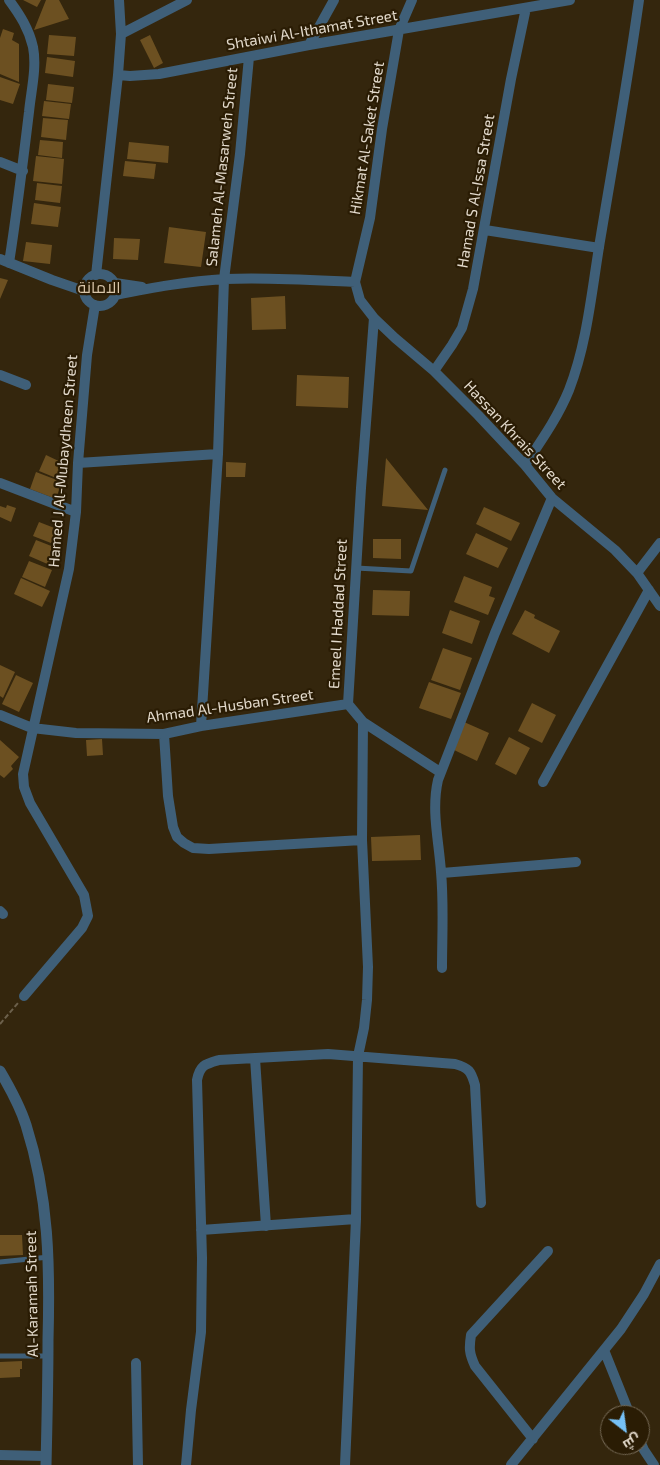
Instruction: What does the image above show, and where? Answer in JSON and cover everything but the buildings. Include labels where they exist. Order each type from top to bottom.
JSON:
[{"type":"street","points":[[9,0],[29,33],[33,49],[33,68],[23,171],[5,261],[84,291]]},
{"type":"street","points":[[96,275],[118,75],[121,34],[119,0]]},
{"type":"street","points":[[121,34],[187,0]]},
{"type":"street","points":[[308,45],[334,0]]},
{"type":"street","name":"Hikmat Al-Saket Street","points":[[355,282],[370,218],[382,129],[399,30],[412,0]]},
{"type":"street","name":"Shtaiwi Al-Ithamat Street","points":[[118,75],[159,74],[308,45],[570,0]]},
{"type":"street","points":[[525,465],[553,423],[569,390],[580,355],[627,83],[639,0]]},
{"type":"street","name":"Hamad S Al-Issa Street","points":[[434,371],[462,328],[473,289],[509,88],[526,8]]},
{"type":"street","name":"Salameh Al-Masarweh Street","points":[[201,726],[218,454],[224,279],[240,154],[249,57]]},
{"type":"street","points":[[0,162],[23,171]]},
{"type":"street","points":[[485,230],[599,248]]},
{"type":"street","points":[[115,295],[115,283],[109,276],[96,275],[88,280],[85,285],[84,291],[89,301],[100,306],[107,304],[115,295],[150,288],[224,279],[355,282]]},
{"type":"street","name":"Hassan Khrais Street","points":[[355,282],[364,308],[395,338],[434,371],[478,415],[525,465],[552,498],[615,550],[637,573],[660,606]]},
{"type":"street","points":[[115,283],[150,288]]},
{"type":"street","name":"Hamed J Al-Mubaydheen Street","points":[[24,996],[82,928],[88,916],[84,895],[30,803],[24,787],[23,774],[69,569],[76,512],[87,355],[96,305]]},
{"type":"street","name":"Emeel I Haddad Street","points":[[374,318],[361,488],[348,704],[363,722],[440,772]]},
{"type":"street","points":[[0,375],[26,385]]},
{"type":"street","points":[[78,463],[218,454]]},
{"type":"street","points":[[0,483],[76,512]]},
{"type":"street","points":[[442,968],[442,873],[435,810],[435,792],[440,772],[495,633],[552,498]]},
{"type":"street","points":[[637,573],[660,543]]},
{"type":"street","points":[[543,782],[649,590]]},
{"type":"street","name":"Ahmad Al-Husban Street","points":[[0,715],[32,728],[76,733],[164,734],[201,726],[348,704]]},
{"type":"street","points":[[345,1465],[356,1219],[358,1056],[364,1028],[368,967],[362,840],[363,722]]},
{"type":"street","points":[[164,734],[168,796],[173,827],[178,837],[193,848],[209,849],[362,840]]},
{"type":"street","points":[[442,873],[576,862]]},
{"type":"street","points":[[186,1465],[201,1332],[202,1230],[198,1080],[202,1067],[219,1060],[328,1054],[454,1064],[468,1069],[472,1074],[475,1085],[481,1203]]},
{"type":"street","points":[[255,1058],[266,1226]]},
{"type":"street","name":"Al-Karamah Street","points":[[0,1071],[16,1100],[26,1125],[41,1186],[46,1216],[49,1257],[46,1461]]},
{"type":"street","points":[[202,1230],[356,1219]]},
{"type":"street","points":[[533,1439],[474,1366],[469,1354],[469,1345],[471,1335],[548,1251]]},
{"type":"street","points":[[511,1465],[621,1329],[644,1294],[660,1264]]},
{"type":"street","points":[[604,1350],[626,1405]]},
{"type":"street","points":[[136,1364],[138,1465]]},
{"type":"street","points":[[0,1455],[46,1461]]},
{"type":"lane","points":[[356,568],[411,571],[445,470]]},
{"type":"lane","points":[[0,1262],[49,1257]]},
{"type":"lane","points":[[0,1356],[48,1356]]},
{"type":"path","points":[[0,1024],[24,996]]},
{"type":"district","name":"الامانة","points":[[99,288]]}]
